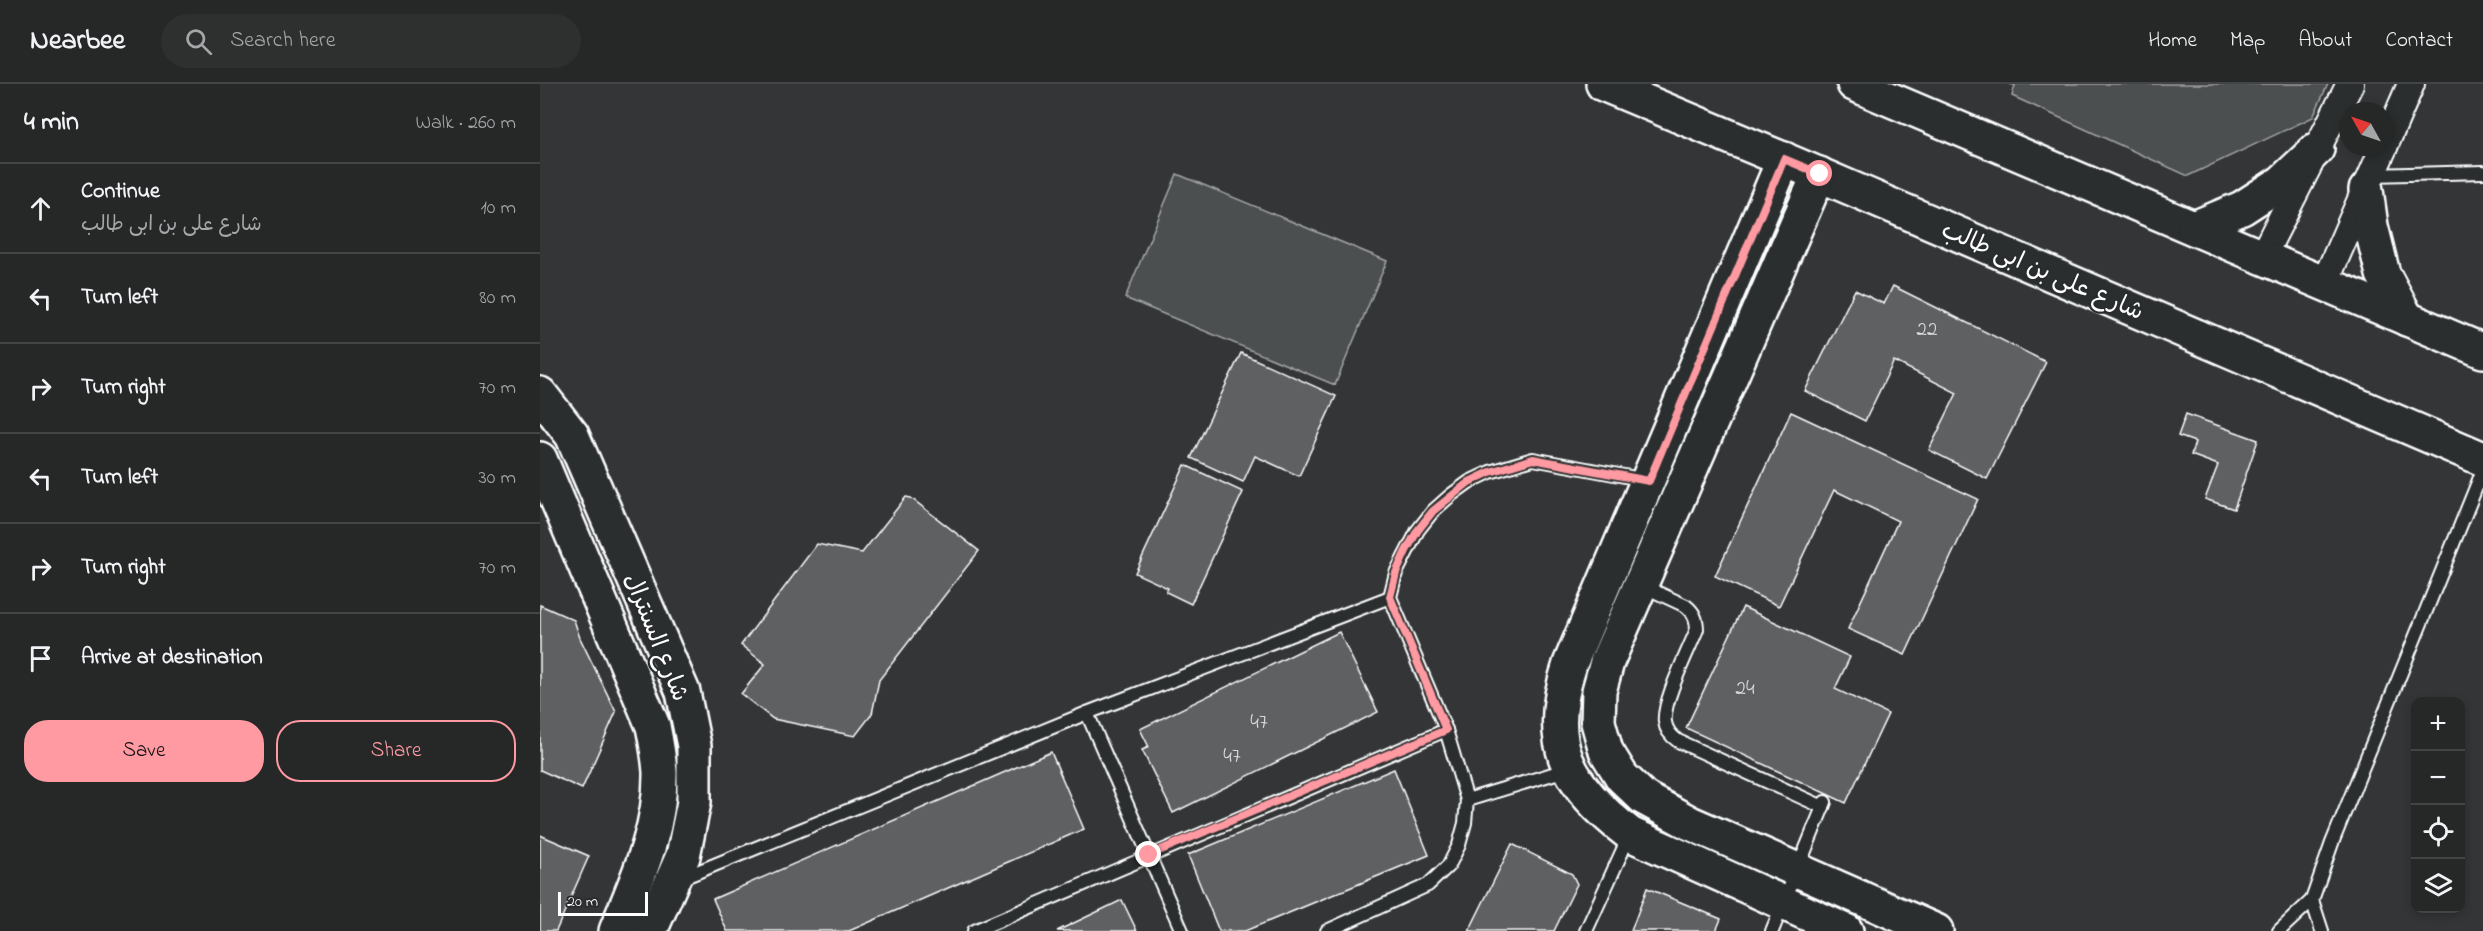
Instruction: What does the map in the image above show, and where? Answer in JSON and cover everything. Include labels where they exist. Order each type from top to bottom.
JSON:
[{"type":"street","name":"شارع على بن ابى طالب","points":[[1603,84],[1820,174],[2483,459]]},
{"type":"street","points":[[1854,84],[2483,351]]},
{"type":"street","points":[[2262,257],[2350,84]]},
{"type":"street","points":[[2393,126],[2411,84]]},
{"type":"street","points":[[2194,228],[2242,208],[2282,182],[2317,149]]},
{"type":"street","points":[[2324,284],[2380,156]]},
{"type":"street","points":[[1784,159],[1570,664],[1562,690],[1559,716],[1561,743],[1569,768],[1585,794],[1606,816],[1630,834],[1778,917],[1846,931]]},
{"type":"street","points":[[1820,174],[1608,662],[1599,691],[1598,722],[1606,751],[1622,777],[1644,798],[1690,823],[1936,931]]},
{"type":"street","points":[[2369,183],[2371,226],[2383,274],[2407,319]]},
{"type":"street","name":"شارع السنترال","points":[[540,394],[572,435],[683,692],[694,746],[694,802],[683,856],[650,931]]},
{"type":"street","name":"شارع السنترال","points":[[540,459],[653,726],[660,771],[657,815],[646,860],[616,931]]},
{"type":"lane","points":[[2369,183],[2483,172]]},
{"type":"lane","points":[[1327,931],[1428,885],[1449,865],[1465,823],[1467,800],[1446,730],[1390,597],[1396,573],[1418,530],[1433,511],[1469,482],[1490,472],[1533,459],[1649,481]]},
{"type":"lane","points":[[2279,931],[2312,900],[2336,832],[2483,470]]},
{"type":"lane","points":[[1641,585],[1686,606],[1691,610],[1697,622],[1697,629],[1666,708],[1665,723],[1671,735],[1678,741],[1824,803],[1778,917]]},
{"type":"lane","points":[[671,882],[1087,713],[1390,597]]},
{"type":"lane","points":[[1087,713],[1182,931]]},
{"type":"lane","points":[[974,931],[1446,730]]},
{"type":"lane","points":[[1467,800],[1569,768]]},
{"type":"lane","points":[[1586,931],[1630,834]]},
{"type":"lane","points":[[2312,900],[2322,931]]},
{"type":"shaded area","points":[[2008,84],[2328,84],[2313,117],[2188,176],[2012,96],[2015,85]]},
{"type":"shaded area","points":[[1177,174],[1387,261],[1335,385],[1125,298]]},
{"type":"building","points":[[1893,286],[2046,362],[1987,479],[1929,450],[1957,393],[1894,361],[1865,421],[1805,391],[1855,290],[1884,304]]},
{"type":"building","points":[[1241,353],[1336,396],[1299,476],[1255,456],[1243,482],[1191,458]]},
{"type":"building","points":[[1791,412],[1978,499],[1905,655],[1848,629],[1898,521],[1834,490],[1779,606],[1715,576]]},
{"type":"building","points":[[2186,414],[2258,440],[2234,509],[2205,499],[2218,465],[2191,455],[2195,442],[2178,436]]},
{"type":"building","points":[[1185,465],[1243,492],[1191,604],[1166,592],[1168,588],[1135,573]]},
{"type":"building","points":[[906,497],[911,498],[979,551],[879,680],[872,714],[855,736],[773,719],[741,694],[765,664],[741,645],[817,544],[862,553]]},
{"type":"building","points":[[540,605],[574,620],[580,638],[616,712],[582,789],[540,770]]},
{"type":"building","points":[[1743,607],[1850,657],[1835,689],[1888,714],[1846,803],[1686,728]]},
{"type":"building","points":[[1339,632],[1378,712],[1173,813],[1142,750],[1149,747],[1140,729]]},
{"type":"building","points":[[1051,752],[1084,829],[849,931],[727,931],[713,899]]},
{"type":"building","points":[[1394,769],[1429,855],[1245,931],[1219,931],[1188,855]]},
{"type":"building","points":[[540,835],[589,856],[556,931],[540,931]]},
{"type":"building","points":[[1512,844],[1572,874],[1577,884],[1554,931],[1469,931]]},
{"type":"building","points":[[1647,888],[1721,919],[1716,931],[1631,931]]},
{"type":"building","points":[[1122,900],[1137,931],[1057,931]]},
{"type":"route","points":[[1149,855],[1446,730],[1390,597],[1396,573],[1418,530],[1433,511],[1469,482],[1511,464],[1533,459],[1649,481],[1784,159],[1820,174]]}]
